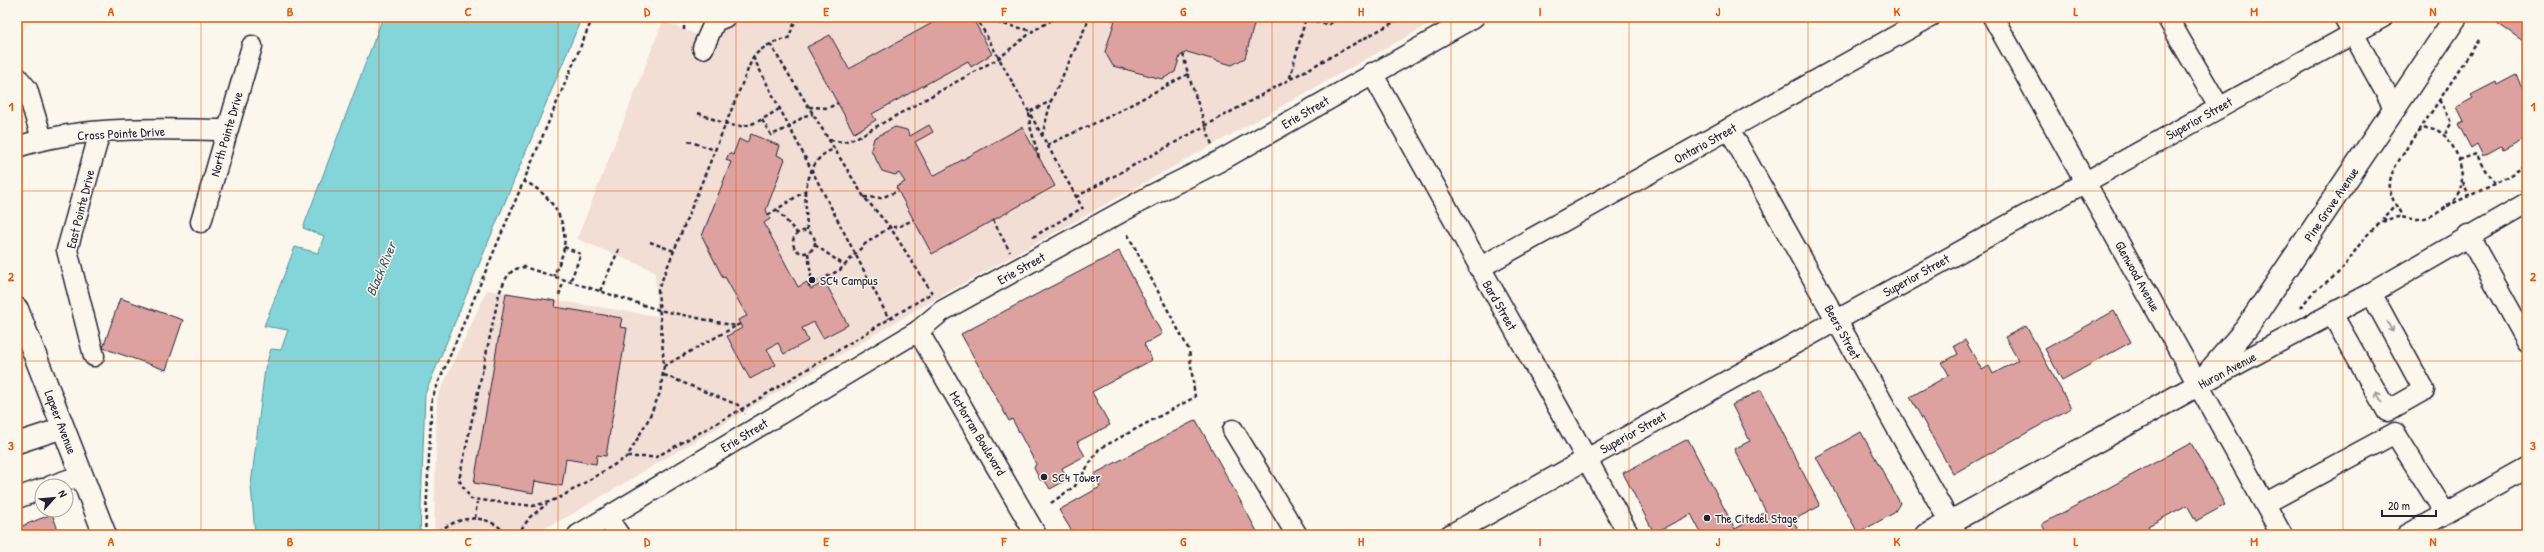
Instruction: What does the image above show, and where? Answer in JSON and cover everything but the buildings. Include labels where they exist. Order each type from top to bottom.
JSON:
[{"type":"main road","name":"Pine Grove Avenue","points":[[2198,385],[2246,329],[2456,17]]},
{"type":"main road","name":"Lapeer Avenue","points":[[17,308],[105,535]]},
{"type":"main road","name":"Huron Avenue","points":[[1927,535],[1953,529],[2198,385]]},
{"type":"street","points":[[703,48],[715,21],[725,17]]},
{"type":"street","name":"Erie Street","points":[[578,535],[918,332],[942,311],[1152,195],[1218,162],[1372,73],[1474,17]]},
{"type":"street","name":"Ontario Street","points":[[1479,268],[1930,17]]},
{"type":"street","name":"Glenwood Avenue","points":[[1993,17],[2086,181],[2198,385],[2266,503],[2282,535]]},
{"type":"street","points":[[2167,17],[2219,107]]},
{"type":"street","name":"Superior Street","points":[[1450,535],[2219,107],[2349,25],[2383,17]]},
{"type":"street","points":[[2349,25],[2395,109]]},
{"type":"street","name":"North Pointe Drive","points":[[201,222],[252,46]]},
{"type":"street","name":"Bard Street","points":[[1372,73],[1479,268],[1629,535]]},
{"type":"street","points":[[17,77],[27,89],[42,139]]},
{"type":"street","name":"Cross Pointe Drive","points":[[17,147],[42,139],[100,132],[142,129],[227,130]]},
{"type":"street","name":"Beers Street","points":[[1728,129],[1953,529]]},
{"type":"street","name":"East Pointe Drive","points":[[94,356],[67,250],[100,132]]},
{"type":"street","name":"Huron Avenue","points":[[2198,385],[2371,293],[2468,235],[2527,203]]},
{"type":"street","points":[[2468,235],[2527,341]]},
{"type":"street","points":[[2332,314],[2387,411],[2424,390],[2371,293]]},
{"type":"street","name":"McMorran Boulevard","points":[[918,332],[1036,535]]},
{"type":"street","points":[[17,443],[63,428]]},
{"type":"street","points":[[1233,430],[1297,535]]},
{"type":"street","points":[[2266,503],[2395,433],[2445,513]]},
{"type":"street","points":[[2407,535],[2527,468]]},
{"type":"street","points":[[74,478],[82,475]]},
{"type":"street","points":[[17,498],[34,492]]},
{"type":"street","points":[[607,518],[618,535]]},
{"type":"path","points":[[425,535],[432,398],[593,17]]},
{"type":"path","points":[[684,17],[684,30]]},
{"type":"path","points":[[736,326],[659,310],[524,267],[518,268],[506,276],[499,294],[459,480],[471,499],[477,502],[532,506],[549,502],[561,497],[627,457],[648,420],[660,392],[664,375],[664,366],[659,310],[658,290],[753,57],[770,44],[779,40],[788,39],[797,17]]},
{"type":"path","points":[[830,140],[843,142],[856,138],[999,58],[1034,31],[1057,17]]},
{"type":"path","points":[[1042,136],[1051,101],[1090,17]]},
{"type":"path","points":[[1111,17],[1114,22]]},
{"type":"path","points":[[1295,17],[1328,25],[1340,17]]},
{"type":"path","points":[[1076,197],[1403,17]]},
{"type":"path","points":[[976,18],[1034,31]]},
{"type":"path","points":[[976,18],[1093,228]]},
{"type":"path","points":[[1290,79],[1306,19]]},
{"type":"path","points":[[2479,40],[2419,132],[2391,171],[2390,191],[2395,205],[2402,215],[2414,220],[2420,219],[2495,184],[2527,165]]},
{"type":"path","points":[[770,44],[864,197],[890,228],[932,293]]},
{"type":"path","points":[[1184,54],[1188,74],[1218,162]]},
{"type":"path","points":[[753,57],[788,128],[889,319]]},
{"type":"path","points":[[1047,145],[1108,117],[1188,74]]},
{"type":"path","points":[[2439,100],[2452,122],[2444,134]]},
{"type":"path","points":[[1029,112],[1051,101]]},
{"type":"path","points":[[809,107],[828,108],[838,103]]},
{"type":"path","points":[[698,113],[726,124],[745,127],[762,120],[779,109]]},
{"type":"path","points":[[1029,112],[1030,126],[1039,158]]},
{"type":"path","points":[[762,120],[771,135],[788,128],[804,116],[813,114]]},
{"type":"path","points":[[2419,132],[2431,128],[2444,134],[2459,160],[2463,182],[2469,197]]},
{"type":"path","points":[[688,141],[715,150]]},
{"type":"path","points":[[812,284],[808,253],[815,245],[814,236],[807,230],[805,191],[811,169],[823,155],[835,149]]},
{"type":"path","points":[[2459,160],[2476,154],[2495,184]]},
{"type":"path","points":[[523,181],[545,194],[557,210],[564,234],[564,247],[554,276]]},
{"type":"path","points":[[2445,207],[2455,198],[2463,182]]},
{"type":"path","points":[[768,215],[805,191]]},
{"type":"path","points":[[864,197],[881,198],[898,191]]},
{"type":"path","points":[[2386,220],[2383,218],[2395,205]]},
{"type":"path","points":[[1029,239],[1082,208]]},
{"type":"path","points":[[777,210],[797,233]]},
{"type":"path","points":[[2298,311],[2312,294],[2333,279],[2368,234],[2386,220],[2402,215]]},
{"type":"path","points":[[808,286],[844,265],[855,254],[890,228],[898,227],[914,220]]},
{"type":"path","points":[[993,220],[1020,268]]},
{"type":"path","points":[[807,230],[797,233],[794,237],[794,247],[802,253],[808,253]]},
{"type":"path","points":[[1051,503],[1076,486],[1099,449],[1195,397],[1189,350],[1127,233]]},
{"type":"path","points":[[650,242],[674,251]]},
{"type":"path","points":[[815,245],[844,265]]},
{"type":"path","points":[[564,247],[581,254],[570,282]]},
{"type":"path","points":[[1003,254],[1016,247]]},
{"type":"path","points":[[600,291],[619,249]]},
{"type":"path","points":[[559,295],[564,280]]},
{"type":"path","points":[[627,457],[656,457],[742,409],[938,290]]},
{"type":"path","points":[[664,366],[740,324]]},
{"type":"path","points":[[664,375],[738,405],[756,428]]},
{"type":"path","points":[[475,518],[477,502]]},
{"type":"path","points":[[517,535],[530,517],[549,502]]},
{"type":"path","points":[[433,535],[454,523],[475,518],[490,521],[508,535]]},
{"type":"shaded area","name":"SC4 Campus","points":[[749,17],[1442,17],[914,311],[567,517],[530,535],[434,535],[437,398],[487,290],[657,316],[655,271],[577,239],[663,21],[715,42],[721,31]]},
{"type":"water","name":"Black River","points":[[383,17],[582,17],[425,394],[420,535],[255,535],[251,485],[265,368],[271,349],[281,350],[288,330],[264,326],[295,247],[318,253],[324,236],[303,228]]},
{"type":"place","name":"SC4 Campus","points":[[812,280]]},
{"type":"place","name":"SC4 Tower","points":[[1044,477]]},
{"type":"place","name":"The Citedel Stage","points":[[1707,518]]}]
